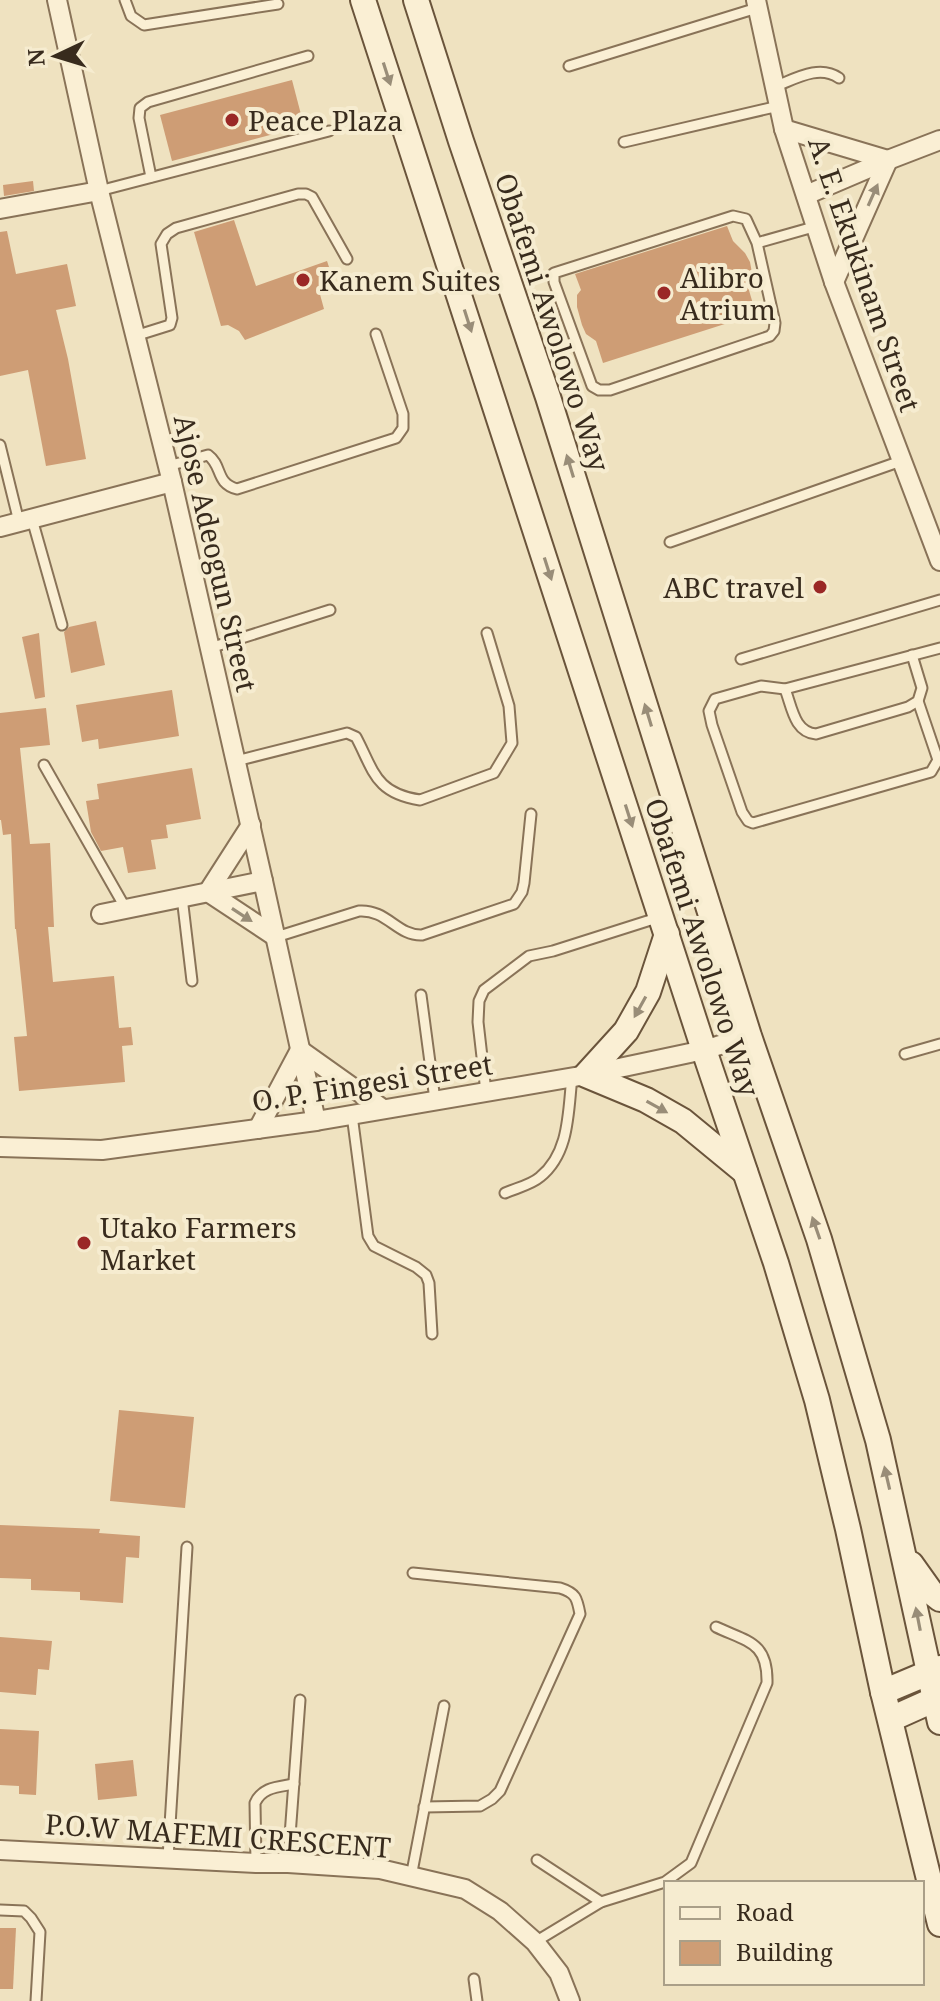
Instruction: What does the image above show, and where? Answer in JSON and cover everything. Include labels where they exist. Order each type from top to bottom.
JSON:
[{"type":"main road","name":"Obafemi Awolowo Way","points":[[363,0],[776,1263],[817,1400],[883,1692],[940,1924]]},
{"type":"main road","name":"Obafemi Awolowo Way","points":[[416,0],[548,397],[749,1036],[819,1239],[878,1440],[934,1671],[938,1706]]},
{"type":"main road","points":[[664,925],[648,992],[626,1031],[579,1076],[646,1100],[683,1121],[745,1172]]},
{"type":"main road","points":[[904,1554],[931,1592],[940,1599]]},
{"type":"main road","points":[[883,1692],[934,1671]]},
{"type":"main road","points":[[891,1719],[938,1706]]},
{"type":"street","name":"Ajose Adeogun Street","points":[[57,0],[99,191],[170,474],[316,1121]]},
{"type":"street","name":"A. E. Ekukinam Street","points":[[756,4],[784,129],[834,282],[940,561]]},
{"type":"street","points":[[784,129],[888,160]]},
{"type":"street","points":[[806,195],[940,140]]},
{"type":"street","points":[[834,282],[888,160]]},
{"type":"street","points":[[0,209],[99,191]]},
{"type":"street","points":[[0,527],[170,474]]},
{"type":"street","points":[[208,892],[251,825]]},
{"type":"street","points":[[101,914],[263,881]]},
{"type":"street","points":[[208,892],[276,937]]},
{"type":"street","name":"O. P. Fingesi Street","points":[[0,1147],[102,1150],[316,1121],[579,1076],[704,1050],[749,1036]]},
{"type":"street","points":[[258,1129],[300,1050],[383,1109]]},
{"type":"street","name":"P.O.W MAFEMI CRESCENT","points":[[0,1850],[380,1869],[465,1889],[500,1911],[535,1942],[559,1973],[570,2001]]},
{"type":"lane","points":[[125,0],[131,16],[144,25],[278,4]]},
{"type":"lane","points":[[569,66],[756,4]]},
{"type":"lane","points":[[151,177],[139,118],[140,108],[148,102],[308,56]]},
{"type":"lane","points":[[774,87],[816,72],[830,72],[839,78]]},
{"type":"lane","points":[[624,142],[779,106]]},
{"type":"lane","points":[[99,191],[329,131]]},
{"type":"lane","points":[[135,336],[170,325],[172,318],[161,244],[167,234],[176,228],[306,194],[312,197],[347,259]]},
{"type":"lane","points":[[733,216],[746,219],[757,243],[775,323],[770,336],[610,390],[592,386],[554,282],[554,273],[733,216]]},
{"type":"lane","points":[[757,243],[817,226]]},
{"type":"lane","points":[[170,474],[208,455],[213,458],[228,487],[237,489],[396,438],[403,428],[403,414],[376,334]]},
{"type":"lane","points":[[0,445],[62,625]]},
{"type":"lane","points":[[670,542],[901,461]]},
{"type":"lane","points":[[741,659],[940,600]]},
{"type":"lane","points":[[210,648],[330,610]]},
{"type":"lane","points":[[236,761],[347,733],[356,737],[378,780],[410,798],[420,800],[494,773],[512,743],[509,706],[487,633]]},
{"type":"lane","points":[[912,655],[922,688],[918,701],[938,760],[931,772],[753,823],[748,821],[742,812],[712,725],[709,711],[715,699],[761,686],[785,689],[912,655],[940,648]]},
{"type":"lane","points":[[785,689],[799,728],[816,734],[908,707],[918,701]]},
{"type":"lane","points":[[44,765],[126,909]]},
{"type":"lane","points":[[276,937],[370,910],[405,932],[422,935],[514,904],[524,883],[531,814]]},
{"type":"lane","points":[[182,897],[192,981]]},
{"type":"lane","points":[[486,1092],[478,1022],[479,1001],[484,990],[529,956],[664,925]]},
{"type":"lane","points":[[421,995],[435,1100]]},
{"type":"lane","points":[[905,1054],[940,1044]]},
{"type":"lane","points":[[505,1193],[540,1178],[554,1160],[564,1144],[579,1076]]},
{"type":"lane","points":[[352,1115],[368,1236],[374,1246],[426,1275],[432,1334]]},
{"type":"lane","points":[[168,1858],[187,1547]]},
{"type":"lane","points":[[413,1573],[560,1588],[571,1591],[580,1614],[500,1791],[480,1806],[424,1807]]},
{"type":"lane","points":[[666,1881],[691,1863],[767,1683],[768,1665],[758,1647],[716,1627]]},
{"type":"lane","points":[[288,1863],[300,1700]]},
{"type":"lane","points":[[411,1877],[444,1706]]},
{"type":"lane","points":[[256,1863],[255,1803],[258,1796],[265,1790],[294,1784]]},
{"type":"lane","points":[[537,1860],[601,1902]]},
{"type":"lane","points":[[535,1942],[601,1902],[664,1882]]},
{"type":"lane","points":[[0,1910],[24,1911],[40,1932],[36,2001]]},
{"type":"lane","points":[[474,1979],[477,2001]]},
{"type":"building","name":"Peace Plaza","points":[[292,80],[304,126],[172,161],[160,115]]},
{"type":"building","points":[[33,181],[34,191],[4,196],[3,185]]},
{"type":"building","name":"Kanem Suites","points":[[234,220],[256,286],[327,261],[334,282],[318,287],[324,309],[245,340],[239,331],[228,325],[221,326],[194,232]]},
{"type":"building","name":"Alibro Atrium","points":[[727,226],[733,241],[750,262],[752,273],[748,287],[756,314],[603,363],[596,341],[586,334],[582,325],[577,307],[577,295],[581,290],[575,274]]},
{"type":"building","points":[[7,231],[16,274],[67,264],[76,306],[56,310],[86,459],[46,466],[28,370],[0,376],[0,232]]},
{"type":"building","points":[[96,621],[105,665],[71,673],[64,632],[69,627]]},
{"type":"building","points":[[39,633],[45,697],[35,699],[22,637]]},
{"type":"building","points":[[172,690],[179,736],[99,749],[98,739],[82,742],[76,705]]},
{"type":"building","points":[[46,708],[50,745],[20,748],[30,844],[50,843],[54,927],[48,927],[53,982],[114,976],[119,1028],[131,1027],[133,1045],[122,1046],[125,1082],[19,1091],[14,1037],[27,1036],[15,929],[11,834],[3,835],[0,820],[0,713]]},
{"type":"building","points":[[192,768],[201,819],[166,825],[168,838],[151,840],[156,869],[128,873],[123,847],[101,851],[91,832],[86,801],[99,799],[97,784]]},
{"type":"building","points":[[119,1410],[194,1417],[185,1508],[110,1501]]},
{"type":"building","points":[[0,1525],[100,1529],[99,1533],[140,1536],[139,1558],[126,1557],[123,1603],[80,1600],[80,1592],[31,1590],[31,1579],[0,1578]]},
{"type":"building","points":[[0,1637],[52,1641],[49,1670],[38,1669],[36,1695],[0,1692]]},
{"type":"building","points":[[0,1729],[39,1731],[36,1795],[19,1794],[19,1786],[0,1785]]},
{"type":"building","points":[[133,1760],[137,1796],[98,1800],[95,1764]]},
{"type":"building","points":[[0,1928],[16,1928],[13,1989],[0,1989]]},
{"type":"place","name":"Peace Plaza","points":[[232,120]]},
{"type":"place","name":"Kanem Suites","points":[[303,280]]},
{"type":"place","name":"Alibro Atrium","points":[[664,293]]},
{"type":"place","name":"ABC travel","points":[[820,587]]},
{"type":"place","name":"Utako Farmers Market","points":[[84,1243]]}]
